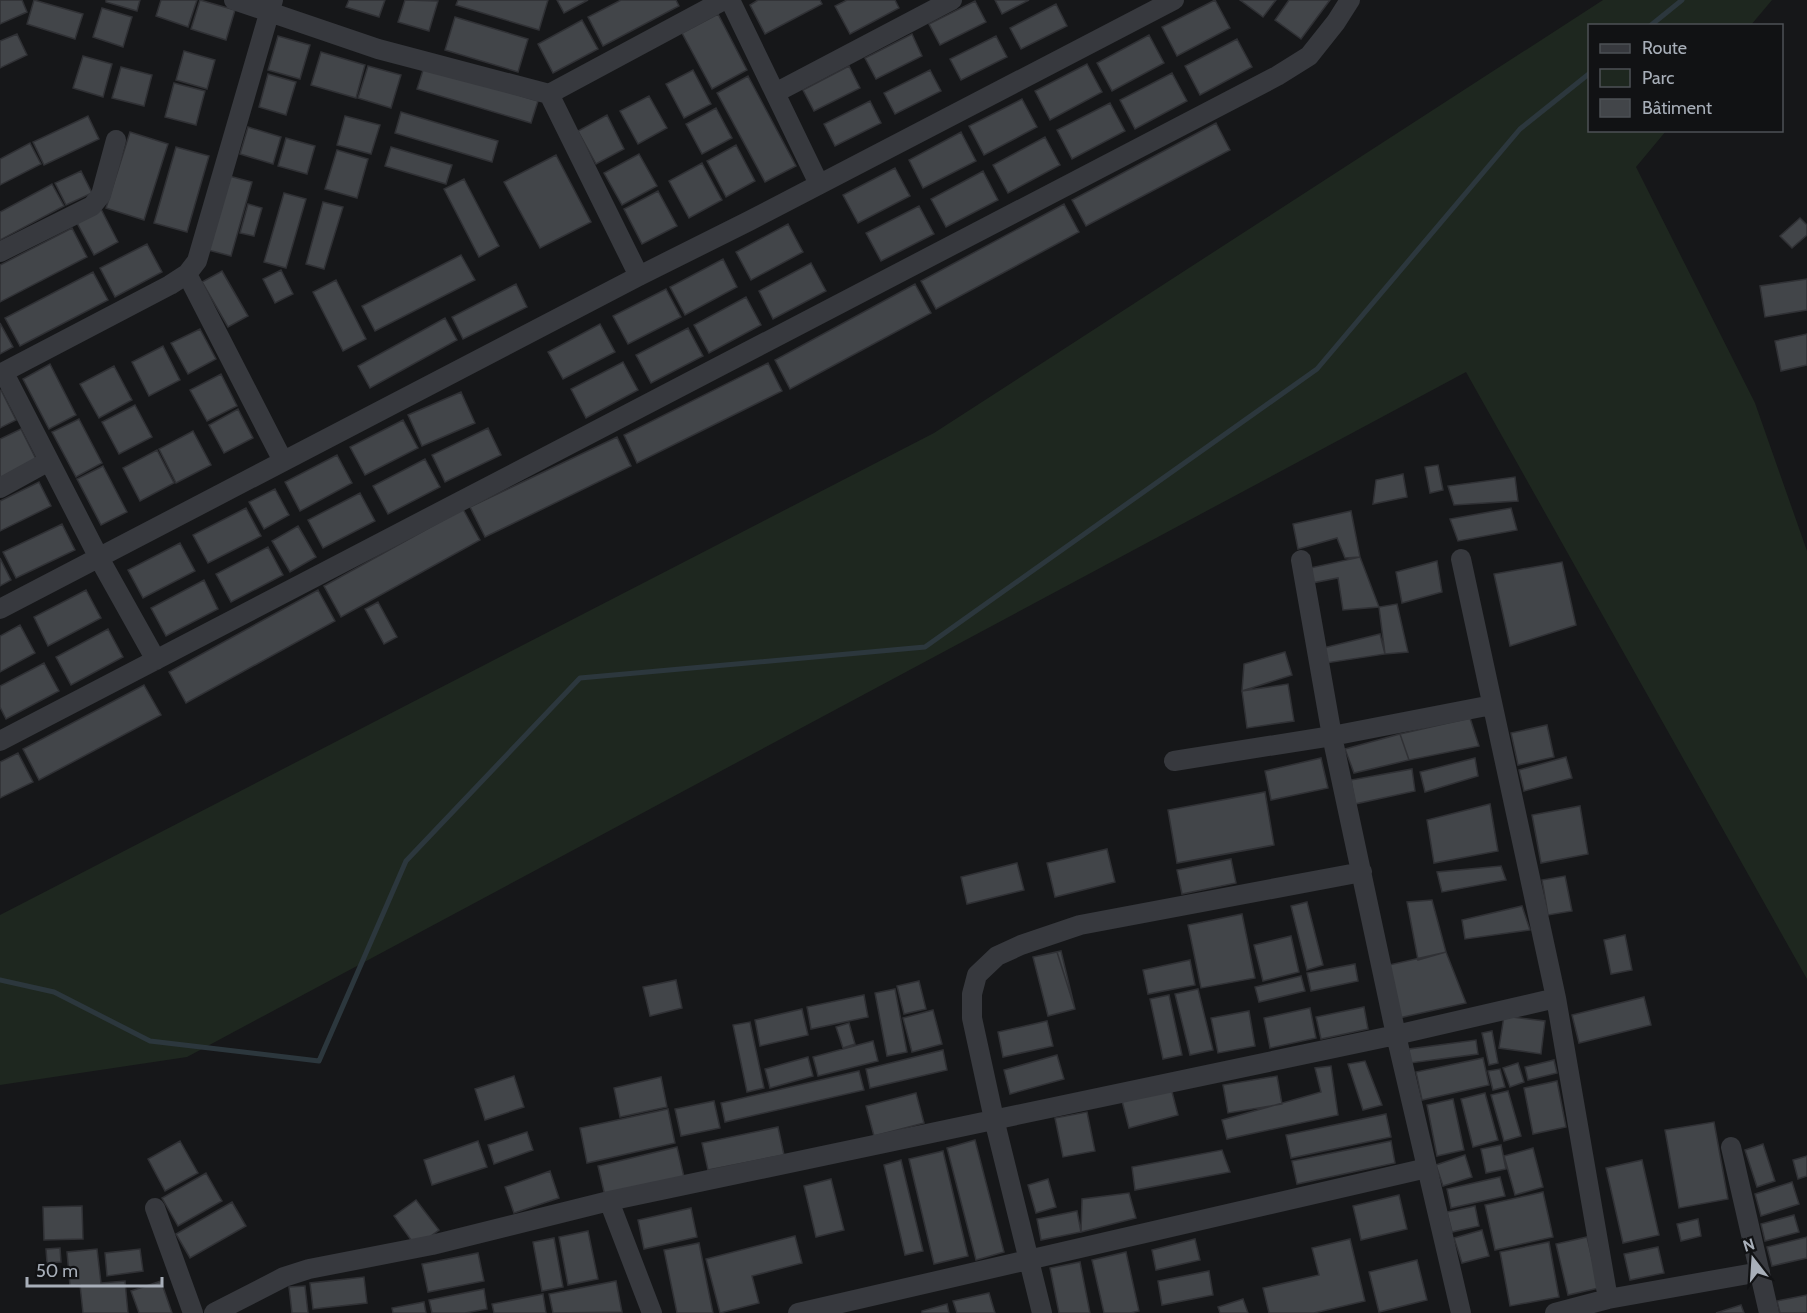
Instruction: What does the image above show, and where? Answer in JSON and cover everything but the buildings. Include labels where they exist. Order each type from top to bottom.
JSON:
[{"type":"street","points":[[234,0],[271,6],[378,49],[549,94],[724,0]]},
{"type":"street","points":[[730,0],[819,184]]},
{"type":"street","points":[[775,93],[952,0]]},
{"type":"street","points":[[0,609],[1174,0]]},
{"type":"street","points":[[0,741],[1277,76],[1309,56],[1350,0]]},
{"type":"street","points":[[156,660],[99,558],[2,374],[170,285],[187,274],[197,261],[271,6]]},
{"type":"street","points":[[549,94],[639,276]]},
{"type":"street","points":[[0,252],[92,206],[101,195],[116,140]]},
{"type":"street","points":[[187,274],[284,461]]},
{"type":"street","points":[[0,488],[49,461]]},
{"type":"street","points":[[1461,559],[1556,998],[1608,1299]]},
{"type":"street","points":[[1301,560],[1332,736],[1396,1035],[1461,1313]]},
{"type":"street","points":[[1174,760],[1332,736],[1492,705]]},
{"type":"street","points":[[1042,1313],[994,1119],[972,1018],[972,994],[976,975],[998,956],[1021,945],[1080,925],[1362,872]]},
{"type":"street","points":[[214,1313],[284,1277],[309,1269],[432,1245],[609,1201],[1396,1035],[1556,998]]},
{"type":"street","points":[[1731,1147],[1769,1313]]},
{"type":"street","points":[[798,1313],[1427,1168]]},
{"type":"street","points":[[609,1201],[652,1313]]},
{"type":"street","points":[[155,1208],[193,1313]]},
{"type":"street","points":[[1555,1313],[1608,1299],[1760,1272]]},
{"type":"green space","points":[[1603,0],[1772,0],[1752,24],[1588,24],[1588,132],[1665,132],[1636,167],[1755,403],[1807,551],[1807,979],[1466,372],[187,1057],[0,1085],[0,915],[934,433]]},
{"type":"waterway","points":[[1652,24],[1682,0]]},
{"type":"waterway","points":[[0,980],[54,992],[150,1041],[319,1061],[406,861],[580,678],[925,647],[1317,369],[1520,129],[1588,75]]}]
